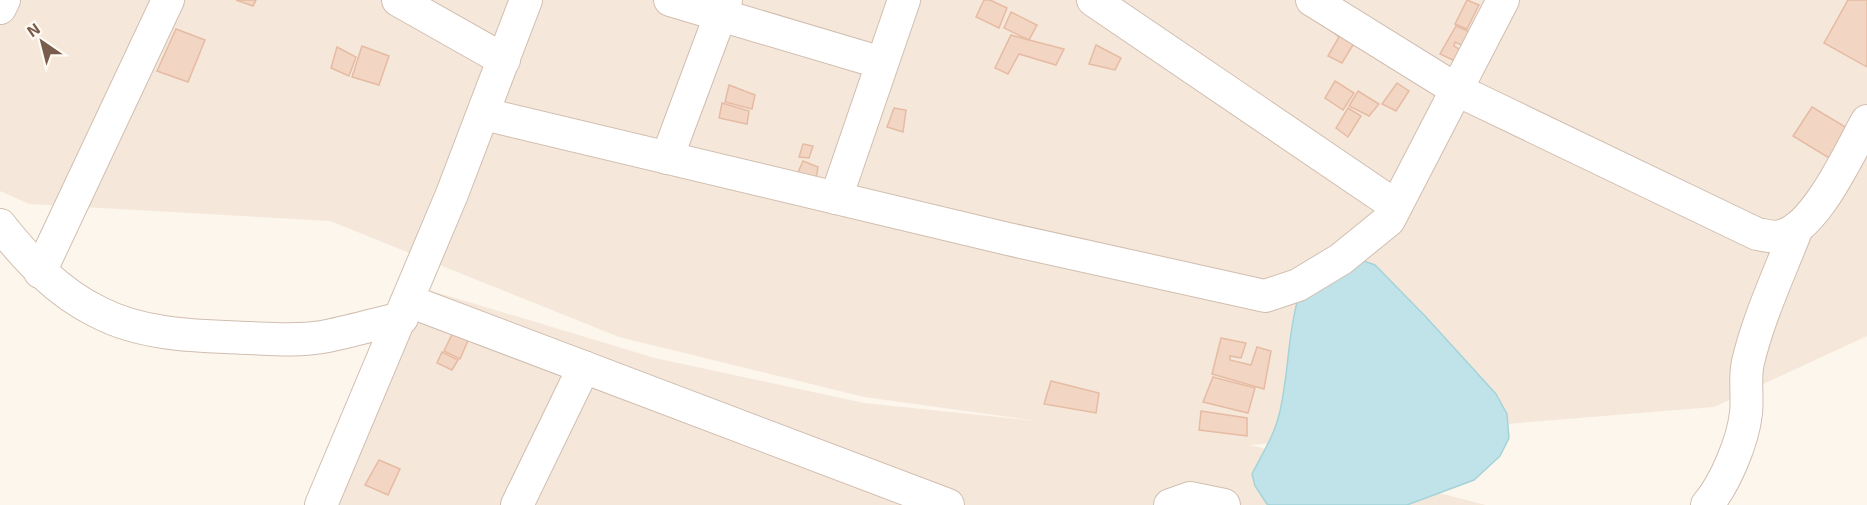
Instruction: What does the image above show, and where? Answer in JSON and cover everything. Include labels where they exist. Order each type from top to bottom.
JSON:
[{"type":"street","points":[[0,8],[4,0]]},
{"type":"street","points":[[40,272],[168,0]]},
{"type":"street","points":[[398,0],[504,60]]},
{"type":"street","points":[[321,505],[405,309],[484,114],[526,0]]},
{"type":"street","points":[[670,0],[723,7],[882,63]]},
{"type":"street","points":[[836,198],[904,0]]},
{"type":"street","points":[[1093,0],[1396,207]]},
{"type":"street","points":[[1312,0],[1457,90],[1757,234],[1780,236],[1797,228],[1815,212],[1867,121]]},
{"type":"street","points":[[484,114],[1008,239],[1265,296],[1298,285],[1341,259],[1389,220],[1503,0]]},
{"type":"street","points":[[667,158],[723,7]]},
{"type":"street","points":[[0,225],[40,272],[72,297],[99,313],[130,325],[180,334],[274,339],[320,338],[405,309],[584,367],[948,505]]},
{"type":"street","points":[[1707,505],[1715,496],[1736,451],[1746,413],[1745,378],[1748,363],[1771,292],[1797,228]]},
{"type":"street","points":[[517,505],[584,367]]},
{"type":"street","points":[[1170,505],[1190,498],[1224,505]]},
{"type":"shaded area","points":[[0,0],[1867,0],[1867,336],[1714,407],[1250,445],[1486,505],[324,505],[432,291],[655,358],[864,403],[1037,421],[864,397],[619,337],[330,221],[29,204],[0,191]]},
{"type":"water","points":[[1353,260],[1375,265],[1496,394],[1507,414],[1509,438],[1500,456],[1474,480],[1407,505],[1267,504],[1255,486],[1252,474],[1277,423],[1285,385],[1292,325],[1299,295]]},
{"type":"building","points":[[236,0],[256,0],[253,6]]},
{"type":"building","points":[[984,0],[990,0],[1007,8],[999,28],[976,17]]},
{"type":"building","points":[[1467,0],[1479,5],[1467,29],[1455,24]]},
{"type":"building","points":[[1848,0],[1867,0],[1867,67],[1824,43]]},
{"type":"building","points":[[1011,12],[1037,25],[1029,40],[1004,28]]},
{"type":"building","points":[[1337,22],[1359,35],[1342,63],[1328,56],[1339,37],[1330,30]]},
{"type":"building","points":[[1456,26],[1475,34],[1468,48],[1455,42],[1454,46],[1465,53],[1461,64],[1440,54]]},
{"type":"building","points":[[176,29],[205,40],[188,82],[157,71]]},
{"type":"building","points":[[1011,35],[1064,49],[1056,65],[1019,54],[1008,74],[995,68]]},
{"type":"building","points":[[1096,45],[1121,58],[1115,70],[1089,64]]},
{"type":"building","points":[[362,46],[389,56],[379,85],[352,77]]},
{"type":"building","points":[[337,47],[356,57],[349,76],[331,68]]},
{"type":"building","points":[[1335,81],[1354,93],[1343,110],[1325,98]]},
{"type":"building","points":[[1397,83],[1409,91],[1396,111],[1382,104]]},
{"type":"building","points":[[729,85],[755,95],[752,109],[725,102]]},
{"type":"building","points":[[1358,91],[1379,104],[1369,116],[1349,106]]},
{"type":"building","points":[[722,103],[749,111],[747,124],[719,118]]},
{"type":"building","points":[[1812,107],[1847,128],[1829,158],[1793,136]]},
{"type":"building","points":[[894,108],[906,110],[903,132],[887,127]]},
{"type":"building","points":[[1348,108],[1361,116],[1348,137],[1336,128]]},
{"type":"building","points":[[803,144],[813,146],[809,158],[799,157]]},
{"type":"building","points":[[803,161],[818,167],[816,179],[795,179]]},
{"type":"building","points":[[455,328],[470,336],[460,359],[444,351]]},
{"type":"building","points":[[1221,338],[1246,343],[1241,358],[1230,356],[1230,360],[1251,365],[1257,347],[1271,351],[1264,389],[1212,374]]},
{"type":"building","points":[[442,352],[458,360],[452,370],[437,363]]},
{"type":"building","points":[[1213,377],[1255,388],[1248,413],[1203,402]]},
{"type":"building","points":[[1051,381],[1099,393],[1096,413],[1044,404]]},
{"type":"building","points":[[1201,411],[1247,418],[1247,436],[1199,430]]},
{"type":"building","points":[[379,460],[400,469],[388,495],[365,485]]}]
